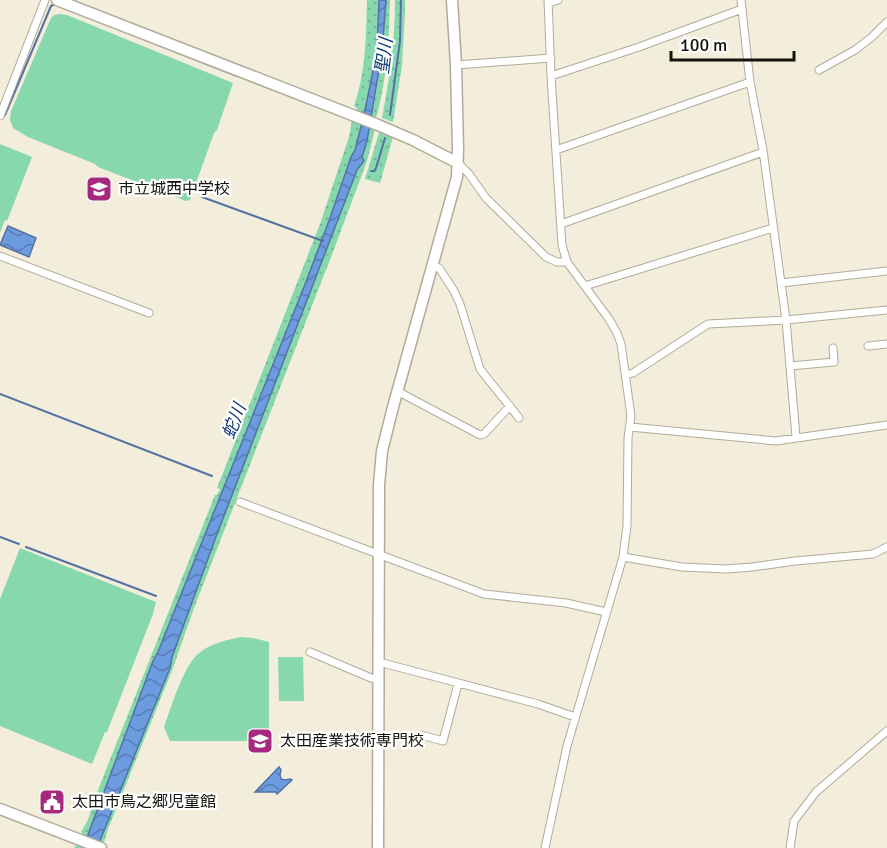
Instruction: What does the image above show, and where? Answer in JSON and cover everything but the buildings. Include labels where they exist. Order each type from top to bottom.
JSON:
[{"type":"street","points":[[0,116],[45,0]]},
{"type":"street","points":[[57,0],[376,124],[458,163],[486,198],[546,257],[557,262],[567,262]]},
{"type":"street","points":[[378,848],[379,484],[382,451],[397,391],[457,177],[456,65],[452,0]]},
{"type":"street","points":[[545,848],[567,746],[623,557],[627,526],[628,438],[631,416],[621,344],[617,333],[567,262],[562,245],[551,76],[549,2],[558,0]]},
{"type":"street","points":[[741,0],[750,82],[763,153],[786,320],[796,437]]},
{"type":"street","points":[[551,76],[742,9]]},
{"type":"street","points":[[819,70],[855,50],[872,38],[887,22]]},
{"type":"street","points":[[456,65],[551,58]]},
{"type":"street","points":[[556,150],[750,82]]},
{"type":"street","points":[[561,224],[763,153]]},
{"type":"street","points":[[585,286],[773,228]]},
{"type":"street","points":[[0,256],[149,313]]},
{"type":"street","points":[[432,264],[439,268],[460,304],[480,369],[519,418]]},
{"type":"street","points":[[781,283],[887,271]]},
{"type":"street","points":[[626,375],[633,373],[708,324],[786,320],[887,310]]},
{"type":"street","points":[[868,346],[887,344]]},
{"type":"street","points":[[790,366],[834,362],[833,348]]},
{"type":"street","points":[[397,391],[480,435],[484,434],[510,406]]},
{"type":"street","points":[[630,427],[776,441],[887,425]]},
{"type":"street","points":[[240,502],[484,594],[566,603],[606,612]]},
{"type":"street","points":[[623,557],[682,567],[726,569],[873,554],[887,547]]},
{"type":"street","points":[[310,652],[378,679]]},
{"type":"street","points":[[379,663],[538,704],[575,717]]},
{"type":"street","points":[[421,735],[443,741],[458,684]]},
{"type":"street","points":[[790,848],[794,821],[816,792],[887,731]]},
{"type":"street","points":[[0,809],[101,848]]},
{"type":"green space","points":[[367,0],[379,0],[377,50],[355,150],[306,282],[153,661],[83,848],[74,848],[77,844],[80,845],[84,835],[81,832],[88,820],[215,495],[220,489],[217,488],[320,224],[357,108],[354,106],[363,67]]},
{"type":"green space","points":[[386,0],[390,0],[385,73],[367,161],[194,608],[173,668],[104,842],[100,848],[97,848],[170,668],[217,534],[357,170],[364,161],[362,157],[377,86]]},
{"type":"green space","points":[[395,0],[405,0],[405,9],[402,66],[393,122],[382,118],[392,59]]},
{"type":"green space","points":[[60,14],[233,83],[190,200],[186,201],[98,167],[28,137],[13,128],[10,120],[11,111],[51,18]]},
{"type":"green space","points":[[382,130],[393,137],[380,183],[365,179],[379,133]]},
{"type":"green space","points":[[0,144],[32,157],[0,233]]},
{"type":"green space","points":[[20,548],[156,602],[107,732],[105,732],[92,764],[0,726],[0,599]]},
{"type":"green space","points":[[241,637],[269,642],[269,741],[170,741],[164,727],[187,668],[198,654],[212,645]]},
{"type":"green space","points":[[278,657],[303,657],[304,701],[279,701]]},
{"type":"water","points":[[379,0],[386,0],[382,52],[367,141],[362,157],[364,161],[357,170],[217,534],[170,668],[97,848],[83,848],[153,661],[306,282],[355,150],[377,50]]},
{"type":"water","points":[[8,226],[36,238],[29,257],[0,245]]},
{"type":"water","points":[[279,767],[281,779],[292,780],[277,794],[276,792],[255,792]]},
{"type":"waterway","name":"聖川","points":[[390,115],[400,41],[401,0]]},
{"type":"waterway","points":[[5,115],[51,6],[55,4]]},
{"type":"waterway","points":[[141,38],[237,76]]},
{"type":"waterway","name":"聖川","points":[[371,171],[376,168],[385,138]]},
{"type":"waterway","points":[[202,197],[323,241]]},
{"type":"waterway","points":[[0,394],[212,476]]},
{"type":"waterway","points":[[0,537],[19,544]]},
{"type":"waterway","points":[[26,547],[156,596]]},
{"type":"place","name":"市立城西中学校","points":[[99,189]]},
{"type":"place","name":"太田産業技術専門校","points":[[260,741]]},
{"type":"place","name":"太田市鳥之郷児童館","points":[[52,802]]},
{"type":"water label","name":"蛇川","points":[[234,421]]}]
